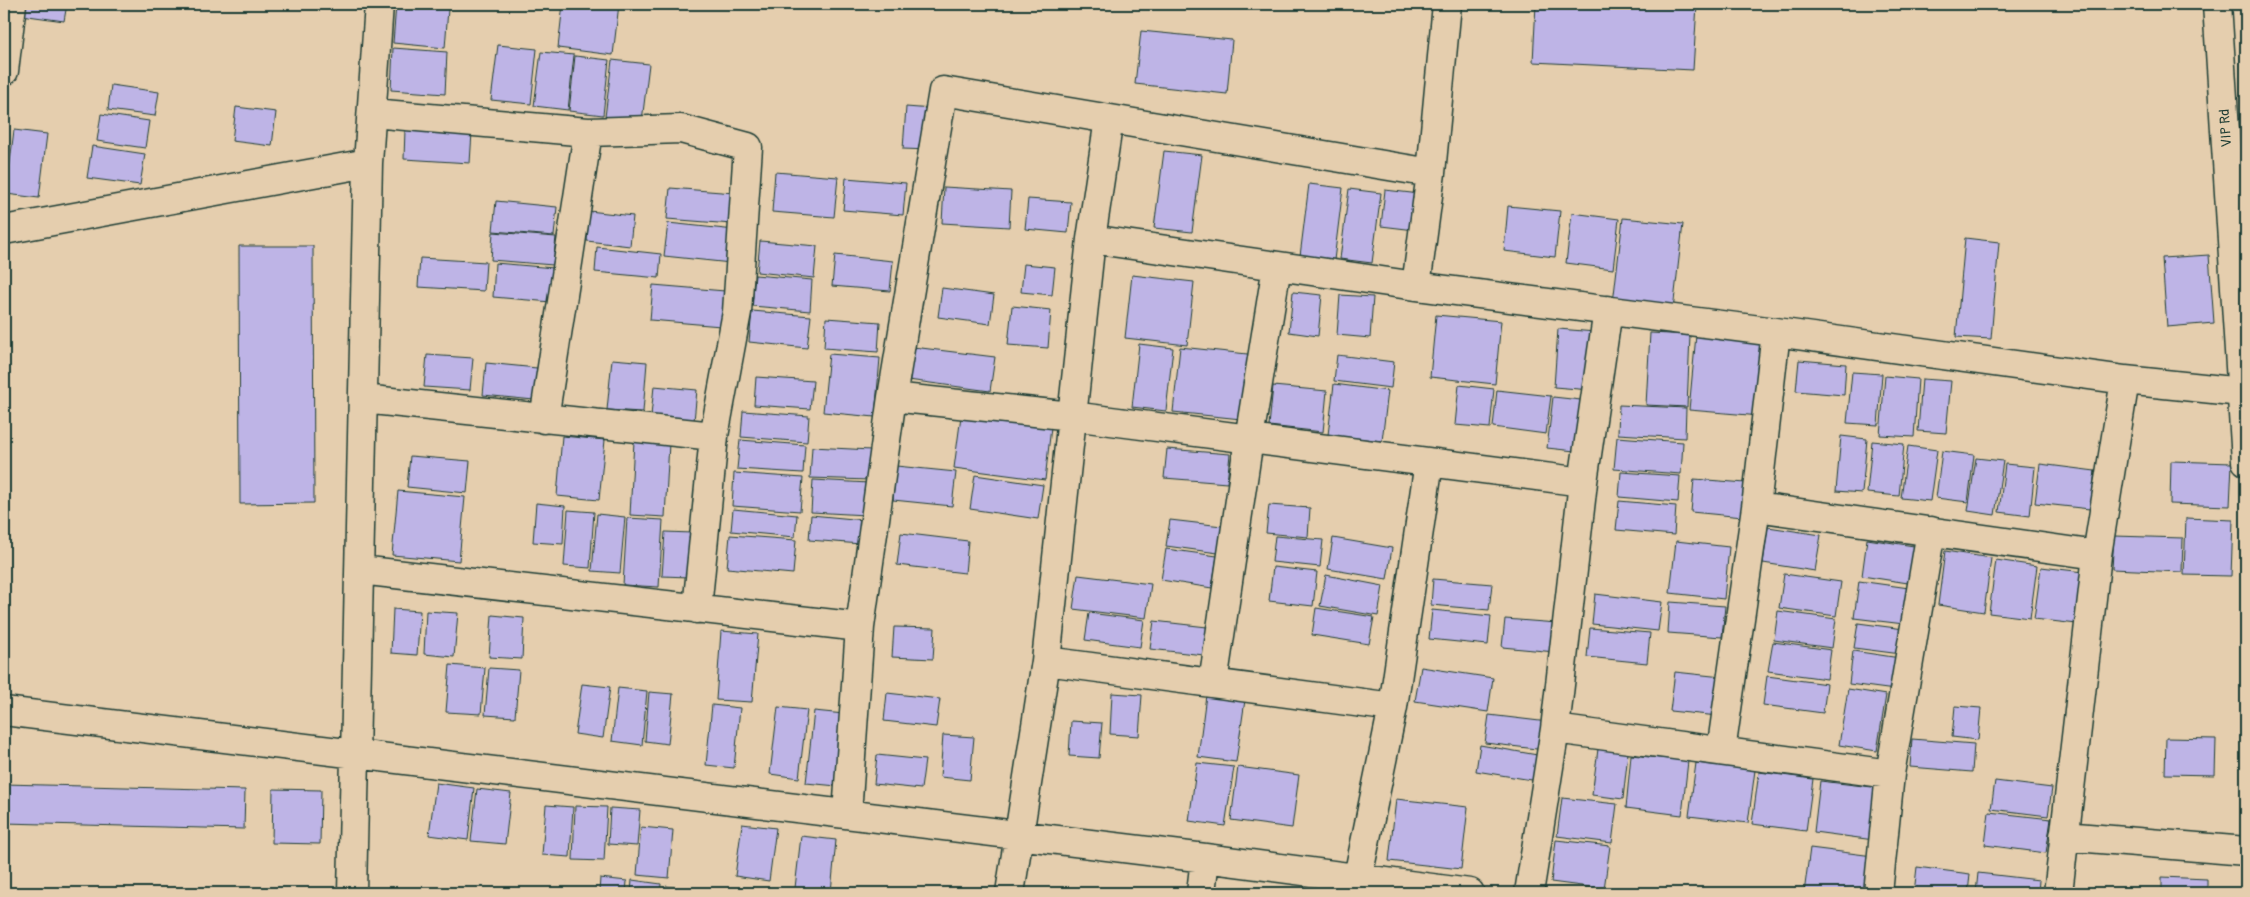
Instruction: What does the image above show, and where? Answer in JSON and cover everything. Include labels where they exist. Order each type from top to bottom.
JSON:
[{"type":"street","points":[[4,71],[12,4]]},
{"type":"street","points":[[352,893],[368,163],[379,4]]},
{"type":"street","points":[[1416,286],[1431,173],[1446,4]]},
{"type":"street","name":"VIP Rd","points":[[2218,4],[2246,461]]},
{"type":"street","points":[[847,814],[860,627],[892,397],[944,91],[1431,173]]},
{"type":"street","points":[[372,113],[588,132],[681,129],[748,147],[737,312],[714,436],[697,609]]},
{"type":"street","points":[[1010,893],[1046,662],[1091,239],[1109,119]]},
{"type":"street","points":[[544,419],[588,132]]},
{"type":"street","points":[[4,230],[368,163]]},
{"type":"street","points":[[1091,239],[1416,286],[1776,332],[2125,380],[2242,392]]},
{"type":"street","points":[[1213,683],[1277,266]]},
{"type":"street","points":[[1529,893],[1555,729],[1583,482],[1608,310]]},
{"type":"street","points":[[1721,751],[1756,507],[1776,332]]},
{"type":"street","points":[[2058,893],[2097,555],[2125,380]]},
{"type":"street","points":[[892,397],[1072,416],[1583,482]]},
{"type":"street","points":[[363,399],[714,436]]},
{"type":"street","points":[[1373,884],[1393,707],[1429,462]]},
{"type":"street","points":[[1756,507],[2097,555]]},
{"type":"street","points":[[1878,893],[1890,774],[1931,532]]},
{"type":"street","points":[[360,570],[860,627]]},
{"type":"street","points":[[1046,662],[1393,707]]},
{"type":"street","points":[[4,711],[1205,858],[1373,884],[1470,893]]},
{"type":"street","points":[[1555,729],[1890,774]]},
{"type":"street","points":[[2064,836],[2246,851]]},
{"type":"street","points":[[1201,893],[1205,858]]},
{"type":"building","points":[[22,4],[67,4],[64,21],[21,15]]},
{"type":"building","points":[[563,4],[619,4],[613,55],[558,48]]},
{"type":"building","points":[[1536,4],[1697,4],[1693,70],[1533,62]]},
{"type":"building","points":[[396,5],[448,9],[445,48],[393,43]]},
{"type":"building","points":[[1141,31],[1232,40],[1227,94],[1135,84]]},
{"type":"building","points":[[498,45],[537,49],[531,104],[491,100]]},
{"type":"building","points":[[393,48],[447,52],[445,94],[391,90]]},
{"type":"building","points":[[541,52],[574,55],[568,110],[534,106]]},
{"type":"building","points":[[575,56],[609,60],[603,115],[569,111]]},
{"type":"building","points":[[612,60],[649,64],[642,121],[605,117]]},
{"type":"building","points":[[111,85],[159,92],[155,116],[108,110]]},
{"type":"building","points":[[236,107],[276,112],[272,146],[232,141]]},
{"type":"building","points":[[906,107],[932,109],[929,150],[903,149]]},
{"type":"building","points":[[101,114],[149,121],[145,148],[97,141]]},
{"type":"building","points":[[405,129],[472,132],[470,163],[404,159]]},
{"type":"building","points":[[14,130],[47,134],[39,198],[6,194]]},
{"type":"building","points":[[92,146],[145,154],[140,185],[87,178]]},
{"type":"building","points":[[1164,151],[1202,155],[1192,232],[1154,228]]},
{"type":"building","points":[[775,172],[838,177],[834,217],[772,212]]},
{"type":"building","points":[[846,178],[906,183],[903,215],[843,210]]},
{"type":"building","points":[[1309,184],[1343,188],[1334,260],[1300,256]]},
{"type":"building","points":[[944,187],[1011,191],[1009,227],[942,223]]},
{"type":"building","points":[[670,188],[734,193],[732,224],[667,219]]},
{"type":"building","points":[[1349,189],[1381,193],[1372,263],[1340,259]]},
{"type":"building","points":[[1385,190],[1420,194],[1415,230],[1381,226]]},
{"type":"building","points":[[1028,199],[1071,202],[1068,233],[1025,229]]},
{"type":"building","points":[[496,201],[557,207],[554,236],[493,231]]},
{"type":"building","points":[[1508,206],[1560,211],[1555,257],[1504,251]]},
{"type":"building","points":[[589,211],[633,216],[630,246],[587,241]]},
{"type":"building","points":[[1572,213],[1619,219],[1613,269],[1566,263]]},
{"type":"building","points":[[1623,218],[1683,224],[1673,310],[1613,303]]},
{"type":"building","points":[[668,223],[735,230],[731,263],[664,256]]},
{"type":"building","points":[[493,232],[556,237],[553,265],[491,260]]},
{"type":"building","points":[[1965,238],[1999,242],[1991,339],[1956,337]]},
{"type":"building","points":[[760,241],[817,246],[814,278],[757,272]]},
{"type":"building","points":[[239,246],[313,246],[314,503],[240,504]]},
{"type":"building","points":[[597,247],[661,254],[659,278],[595,272]]},
{"type":"building","points":[[835,255],[893,261],[890,291],[832,286]]},
{"type":"building","points":[[2209,255],[2214,323],[2167,327],[2162,258]]},
{"type":"building","points":[[420,258],[486,262],[484,291],[418,287]]},
{"type":"building","points":[[495,263],[554,268],[551,302],[493,297]]},
{"type":"building","points":[[1024,264],[1055,267],[1052,295],[1021,292]]},
{"type":"building","points":[[755,275],[812,280],[810,311],[752,306]]},
{"type":"building","points":[[1132,275],[1194,282],[1187,345],[1125,338]]},
{"type":"building","points":[[653,285],[725,291],[721,326],[650,320]]},
{"type":"building","points":[[942,288],[994,295],[990,324],[938,317]]},
{"type":"building","points":[[1293,292],[1322,295],[1318,336],[1289,332]]},
{"type":"building","points":[[1340,295],[1373,297],[1370,338],[1337,335]]},
{"type":"building","points":[[1012,306],[1051,310],[1048,348],[1008,345]]},
{"type":"building","points":[[752,311],[811,316],[807,348],[749,342]]},
{"type":"building","points":[[1436,315],[1501,321],[1495,384],[1430,377]]},
{"type":"building","points":[[826,318],[880,322],[878,352],[824,348]]},
{"type":"building","points":[[1558,329],[1596,332],[1591,390],[1554,387]]},
{"type":"building","points":[[1650,333],[1690,335],[1687,407],[1646,405]]},
{"type":"building","points":[[1696,335],[1767,341],[1761,416],[1689,410]]},
{"type":"building","points":[[1139,344],[1173,348],[1166,411],[1132,407]]},
{"type":"building","points":[[913,347],[995,357],[990,391],[908,380]]},
{"type":"building","points":[[1180,347],[1257,355],[1251,420],[1173,412]]},
{"type":"building","points":[[829,354],[880,358],[875,417],[823,412]]},
{"type":"building","points":[[427,355],[473,358],[470,390],[424,387]]},
{"type":"building","points":[[1337,355],[1394,362],[1391,388],[1334,381]]},
{"type":"building","points":[[612,359],[647,362],[643,412],[607,410]]},
{"type":"building","points":[[1799,360],[1846,364],[1844,395],[1796,391]]},
{"type":"building","points":[[486,363],[537,368],[534,400],[483,395]]},
{"type":"building","points":[[1852,372],[1882,374],[1878,425],[1847,423]]},
{"type":"building","points":[[1885,376],[1918,379],[1914,437],[1880,435]]},
{"type":"building","points":[[756,377],[813,381],[810,409],[754,405]]},
{"type":"building","points":[[1922,379],[1951,381],[1946,433],[1918,431]]},
{"type":"building","points":[[1334,384],[1388,391],[1382,441],[1328,435]]},
{"type":"building","points":[[1459,385],[1494,389],[1490,428],[1455,425]]},
{"type":"building","points":[[654,386],[697,390],[694,421],[651,416]]},
{"type":"building","points":[[1273,386],[1327,391],[1323,432],[1269,426]]},
{"type":"building","points":[[1497,390],[1551,396],[1546,434],[1493,427]]},
{"type":"building","points":[[1553,397],[1590,401],[1584,452],[1547,448]]},
{"type":"building","points":[[1619,405],[1686,408],[1685,438],[1618,434]]},
{"type":"building","points":[[743,411],[809,416],[807,442],[741,437]]},
{"type":"building","points":[[961,416],[1051,427],[1045,480],[954,468]]},
{"type":"building","points":[[562,436],[605,440],[599,500],[557,496]]},
{"type":"building","points":[[1841,436],[1867,439],[1862,493],[1836,491]]},
{"type":"building","points":[[1617,437],[1683,442],[1681,474],[1614,469]]},
{"type":"building","points":[[740,440],[805,445],[803,473],[737,469]]},
{"type":"building","points":[[634,441],[669,443],[665,517],[630,515]]},
{"type":"building","points":[[1872,441],[1904,444],[1899,496],[1867,493]]},
{"type":"building","points":[[1908,446],[1937,450],[1930,501],[1901,498]]},
{"type":"building","points":[[812,447],[871,450],[869,480],[810,478]]},
{"type":"building","points":[[1167,449],[1230,454],[1227,483],[1164,478]]},
{"type":"building","points":[[1942,451],[1974,455],[1968,502],[1936,498]]},
{"type":"building","points":[[410,456],[470,461],[467,493],[407,487]]},
{"type":"building","points":[[1976,458],[2003,461],[1995,515],[1968,511]]},
{"type":"building","points":[[2171,461],[2232,463],[2230,506],[2170,504]]},
{"type":"building","points":[[2005,464],[2035,467],[2030,516],[1999,512]]},
{"type":"building","points":[[2040,464],[2095,471],[2090,509],[2035,503]]},
{"type":"building","points":[[896,466],[956,472],[952,506],[893,500]]},
{"type":"building","points":[[1621,472],[1680,476],[1678,502],[1619,497]]},
{"type":"building","points":[[734,473],[803,478],[800,511],[732,506]]},
{"type":"building","points":[[975,475],[1043,485],[1038,519],[970,509]]},
{"type":"building","points":[[1694,479],[1746,483],[1743,517],[1691,512]]},
{"type":"building","points":[[813,480],[869,483],[866,515],[811,512]]},
{"type":"building","points":[[398,491],[465,497],[459,561],[392,555]]},
{"type":"building","points":[[1619,501],[1676,506],[1674,535],[1616,530]]},
{"type":"building","points":[[536,503],[565,506],[563,544],[533,542]]},
{"type":"building","points":[[1269,505],[1310,508],[1308,537],[1266,533]]},
{"type":"building","points":[[733,509],[797,515],[795,537],[731,531]]},
{"type":"building","points":[[568,510],[594,512],[590,568],[564,566]]},
{"type":"building","points":[[597,514],[625,517],[620,573],[592,571]]},
{"type":"building","points":[[811,515],[864,520],[861,544],[809,540]]},
{"type":"building","points":[[627,518],[663,520],[659,587],[623,585]]},
{"type":"building","points":[[2186,518],[2233,520],[2231,576],[2184,575]]},
{"type":"building","points":[[1170,520],[1222,526],[1218,553],[1166,546]]},
{"type":"building","points":[[1768,527],[1821,535],[1815,571],[1763,563]]},
{"type":"building","points":[[665,532],[692,533],[689,577],[662,576]]},
{"type":"building","points":[[901,533],[968,541],[965,573],[897,565]]},
{"type":"building","points":[[730,535],[796,540],[793,574],[727,568]]},
{"type":"building","points":[[1275,536],[1323,540],[1320,567],[1272,562]]},
{"type":"building","points":[[2114,536],[2183,538],[2182,572],[2112,569]]},
{"type":"building","points":[[1333,538],[1392,548],[1387,579],[1328,569]]},
{"type":"building","points":[[1867,539],[1914,546],[1908,583],[1862,576]]},
{"type":"building","points":[[1676,541],[1729,547],[1724,599],[1670,593]]},
{"type":"building","points":[[1166,549],[1217,556],[1212,588],[1161,580]]},
{"type":"building","points":[[1945,551],[1991,558],[1984,612],[1938,605]]},
{"type":"building","points":[[1996,560],[2037,566],[2030,618],[1989,613]]},
{"type":"building","points":[[1273,567],[1317,572],[1313,606],[1269,601]]},
{"type":"building","points":[[2041,567],[2084,572],[2077,624],[2034,619]]},
{"type":"building","points":[[1784,574],[1841,582],[1836,616],[1779,608]]},
{"type":"building","points":[[1078,575],[1151,584],[1146,618],[1073,609]]},
{"type":"building","points":[[1326,575],[1383,586],[1378,616],[1320,606]]},
{"type":"building","points":[[1433,579],[1492,584],[1489,610],[1431,605]]},
{"type":"building","points":[[1859,581],[1909,588],[1904,624],[1854,618]]},
{"type":"building","points":[[1595,594],[1662,602],[1658,631],[1592,624]]},
{"type":"building","points":[[1670,602],[1725,606],[1722,637],[1668,633]]},
{"type":"building","points":[[1316,608],[1374,617],[1369,644],[1312,635]]},
{"type":"building","points":[[393,609],[420,611],[417,655],[391,653]]},
{"type":"building","points":[[1432,610],[1491,616],[1488,645],[1429,639]]},
{"type":"building","points":[[426,611],[458,613],[454,657],[424,654]]},
{"type":"building","points":[[1778,611],[1836,619],[1832,648],[1774,640]]},
{"type":"building","points":[[1089,613],[1144,620],[1140,647],[1085,640]]},
{"type":"building","points":[[492,615],[524,618],[522,659],[489,657]]},
{"type":"building","points":[[1505,619],[1557,623],[1555,652],[1502,647]]},
{"type":"building","points":[[1154,621],[1207,627],[1204,655],[1150,649]]},
{"type":"building","points":[[1858,623],[1904,629],[1901,654],[1854,648]]},
{"type":"building","points":[[894,627],[935,628],[933,659],[892,657]]},
{"type":"building","points":[[1590,628],[1650,633],[1647,663],[1587,657]]},
{"type":"building","points":[[721,631],[758,634],[752,702],[716,700]]},
{"type":"building","points":[[1773,642],[1831,650],[1827,679],[1768,671]]},
{"type":"building","points":[[1853,651],[1900,658],[1895,690],[1849,684]]},
{"type":"building","points":[[450,665],[485,668],[481,714],[446,712]]},
{"type":"building","points":[[1421,667],[1493,678],[1488,712],[1415,701]]},
{"type":"building","points":[[489,668],[519,670],[515,717],[485,715]]},
{"type":"building","points":[[1675,672],[1722,677],[1718,716],[1670,711]]},
{"type":"building","points":[[1767,676],[1827,684],[1823,713],[1763,705]]},
{"type":"building","points":[[582,684],[610,687],[603,738],[575,734]]},
{"type":"building","points":[[618,688],[647,691],[642,745],[612,741]]},
{"type":"building","points":[[1848,689],[1886,695],[1877,751],[1839,745]]},
{"type":"building","points":[[649,692],[673,694],[668,744],[645,741]]},
{"type":"building","points":[[887,693],[940,699],[936,727],[884,721]]},
{"type":"building","points":[[1112,693],[1142,695],[1139,736],[1110,734]]},
{"type":"building","points":[[1206,695],[1245,700],[1236,762],[1198,757]]},
{"type":"building","points":[[712,705],[740,708],[734,768],[706,765]]},
{"type":"building","points":[[1955,706],[1981,708],[1978,740],[1952,737]]},
{"type":"building","points":[[778,707],[807,710],[799,778],[770,774]]},
{"type":"building","points":[[814,711],[844,714],[837,786],[806,783]]},
{"type":"building","points":[[1489,715],[1548,722],[1545,750],[1485,743]]},
{"type":"building","points":[[1071,721],[1102,723],[1099,758],[1069,756]]},
{"type":"building","points":[[943,735],[974,737],[970,780],[940,777]]},
{"type":"building","points":[[2166,738],[2216,739],[2215,775],[2165,774]]},
{"type":"building","points":[[1912,739],[1974,744],[1972,772],[1910,767]]},
{"type":"building","points":[[1480,745],[1543,756],[1538,781],[1476,771]]},
{"type":"building","points":[[1598,749],[1628,753],[1623,799],[1592,795]]},
{"type":"building","points":[[877,755],[925,760],[921,789],[874,784]]},
{"type":"building","points":[[1631,755],[1688,761],[1682,815],[1626,808]]},
{"type":"building","points":[[1197,763],[1234,767],[1225,826],[1189,821]]},
{"type":"building","points":[[1696,763],[1755,770],[1748,823],[1689,816]]},
{"type":"building","points":[[1238,767],[1299,775],[1292,828],[1231,820]]},
{"type":"building","points":[[1759,772],[1813,779],[1806,831],[1752,824]]},
{"type":"building","points":[[1820,781],[1881,788],[1874,840],[1814,832]]},
{"type":"building","points":[[1995,781],[2052,788],[2048,816],[1991,809]]},
{"type":"building","points":[[436,783],[474,788],[468,840],[429,835]]},
{"type":"building","points":[[4,784],[245,790],[244,829],[4,823]]},
{"type":"building","points":[[273,789],[321,790],[320,844],[272,843]]},
{"type":"building","points":[[477,789],[511,793],[505,844],[471,841]]},
{"type":"building","points":[[1562,798],[1617,804],[1612,843],[1557,836]]},
{"type":"building","points":[[1396,799],[1468,807],[1461,869],[1389,861]]},
{"type":"building","points":[[546,805],[573,807],[570,857],[542,855]]},
{"type":"building","points":[[575,806],[607,807],[604,861],[573,860]]},
{"type":"building","points":[[610,808],[640,810],[637,846],[608,844]]},
{"type":"building","points":[[1989,812],[2051,819],[2046,853],[1985,845]]},
{"type":"building","points":[[742,824],[776,828],[769,881],[735,876]]},
{"type":"building","points":[[641,827],[673,830],[669,878],[637,875]]},
{"type":"building","points":[[801,836],[836,840],[831,892],[795,888]]},
{"type":"building","points":[[1556,840],[1610,846],[1604,889],[1551,882]]},
{"type":"building","points":[[1810,848],[1873,856],[1868,893],[1804,893]]},
{"type":"building","points":[[1917,867],[1970,874],[1968,893],[1914,893]]},
{"type":"building","points":[[1978,873],[2039,880],[2038,893],[1976,893]]},
{"type":"building","points":[[2162,877],[2207,879],[2207,893],[2162,893]]},
{"type":"building","points":[[600,878],[627,881],[626,893],[599,893]]},
{"type":"building","points":[[632,880],[661,884],[660,893],[631,893]]},
{"type":"building","points":[[666,886],[698,890],[697,893],[665,893]]}]
